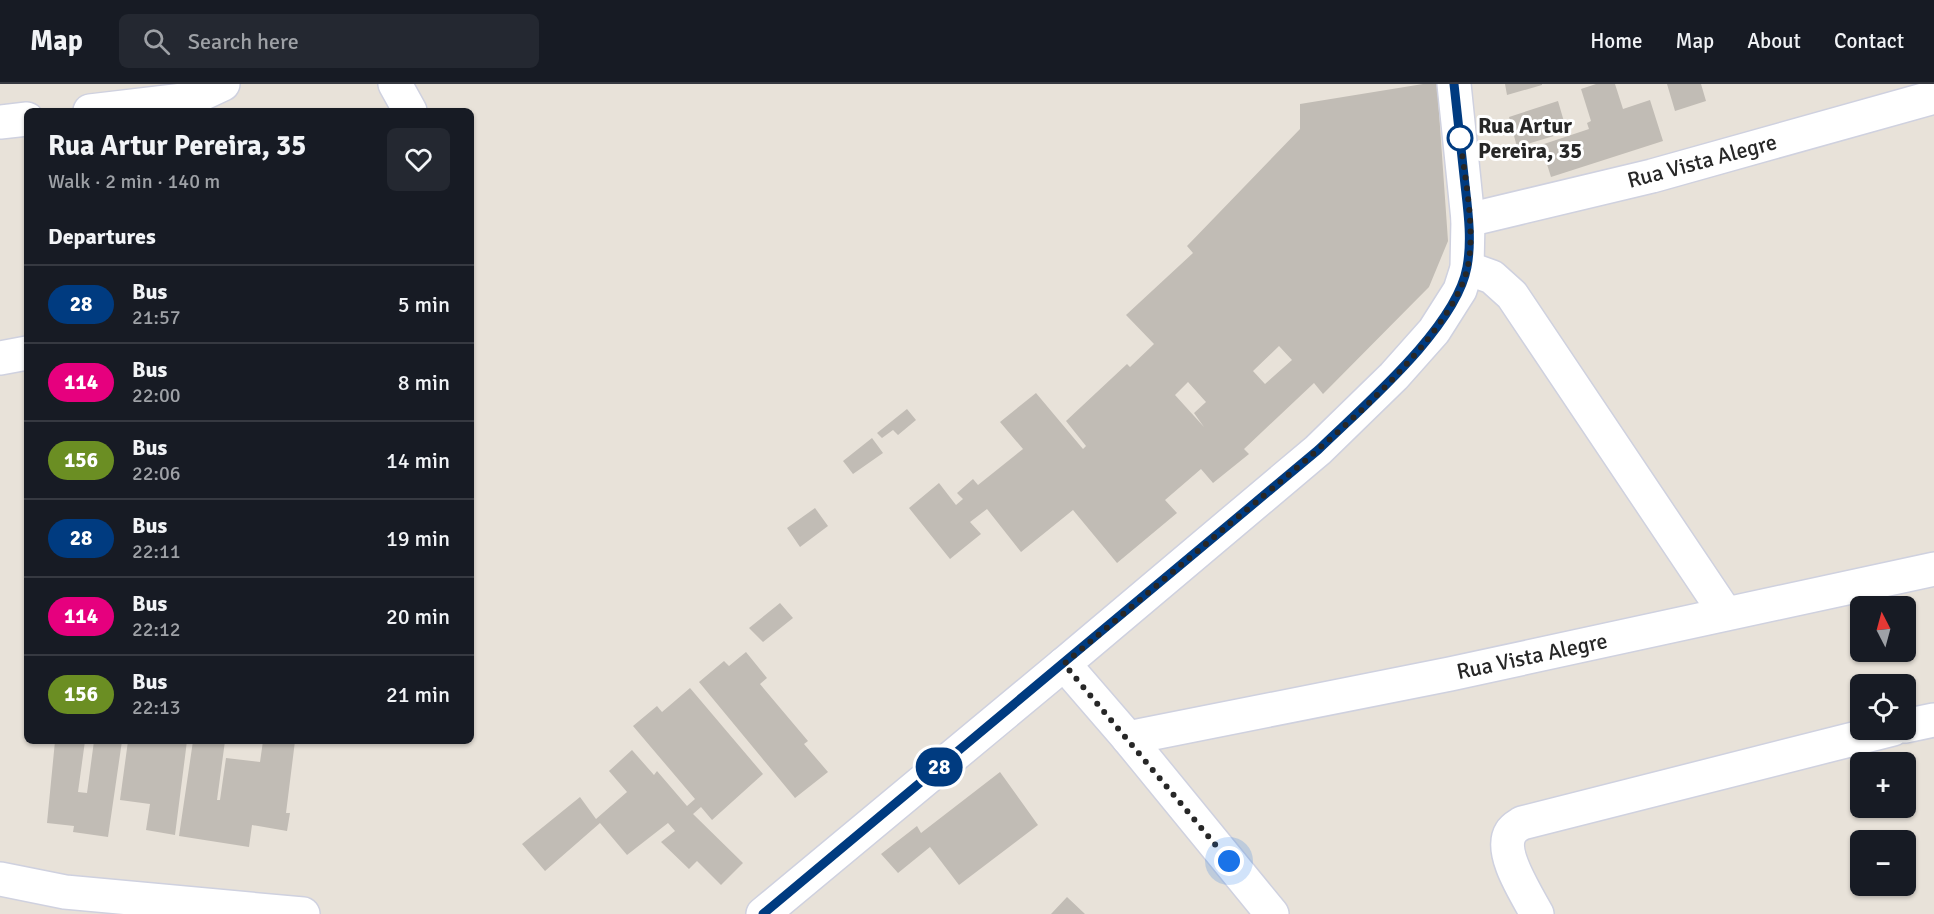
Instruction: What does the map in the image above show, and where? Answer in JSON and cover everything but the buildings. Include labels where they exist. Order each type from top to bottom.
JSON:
[{"type":"street","points":[[115,108],[191,99],[223,84]]},
{"type":"street","points":[[395,84],[408,108]]},
{"type":"street","points":[[763,914],[1318,450],[1394,376],[1434,331],[1460,290],[1467,267],[1468,220],[1454,84]]},
{"type":"street","name":"Rua Vista Alegre","points":[[1468,220],[1652,176],[1934,97]]},
{"type":"street","points":[[0,122],[24,119]]},
{"type":"street","points":[[1467,267],[1492,277],[1512,295],[1726,614]]},
{"type":"street","points":[[0,358],[24,354]]},
{"type":"street","name":"Rua Vista Alegre","points":[[1128,738],[1450,674],[1934,569]]},
{"type":"street","points":[[1064,664],[1128,738],[1272,914]]},
{"type":"street","points":[[1916,724],[1934,720]]},
{"type":"street","points":[[1537,914],[1510,860],[1507,846],[1511,831],[1522,823],[1850,740]]},
{"type":"street","points":[[0,879],[55,903],[303,914]]},
{"type":"bus line","name":"28","points":[[763,914],[1318,450],[1394,376],[1434,331],[1460,290],[1467,267],[1469,243],[1454,84]]},
{"type":"place","name":"Rua Artur Pereira, 35","points":[[1460,138]]},
{"type":"route","points":[[1229,861],[1064,664],[1318,450],[1394,376],[1434,331],[1460,290],[1467,267],[1468,220],[1459,129],[1460,138]]}]
